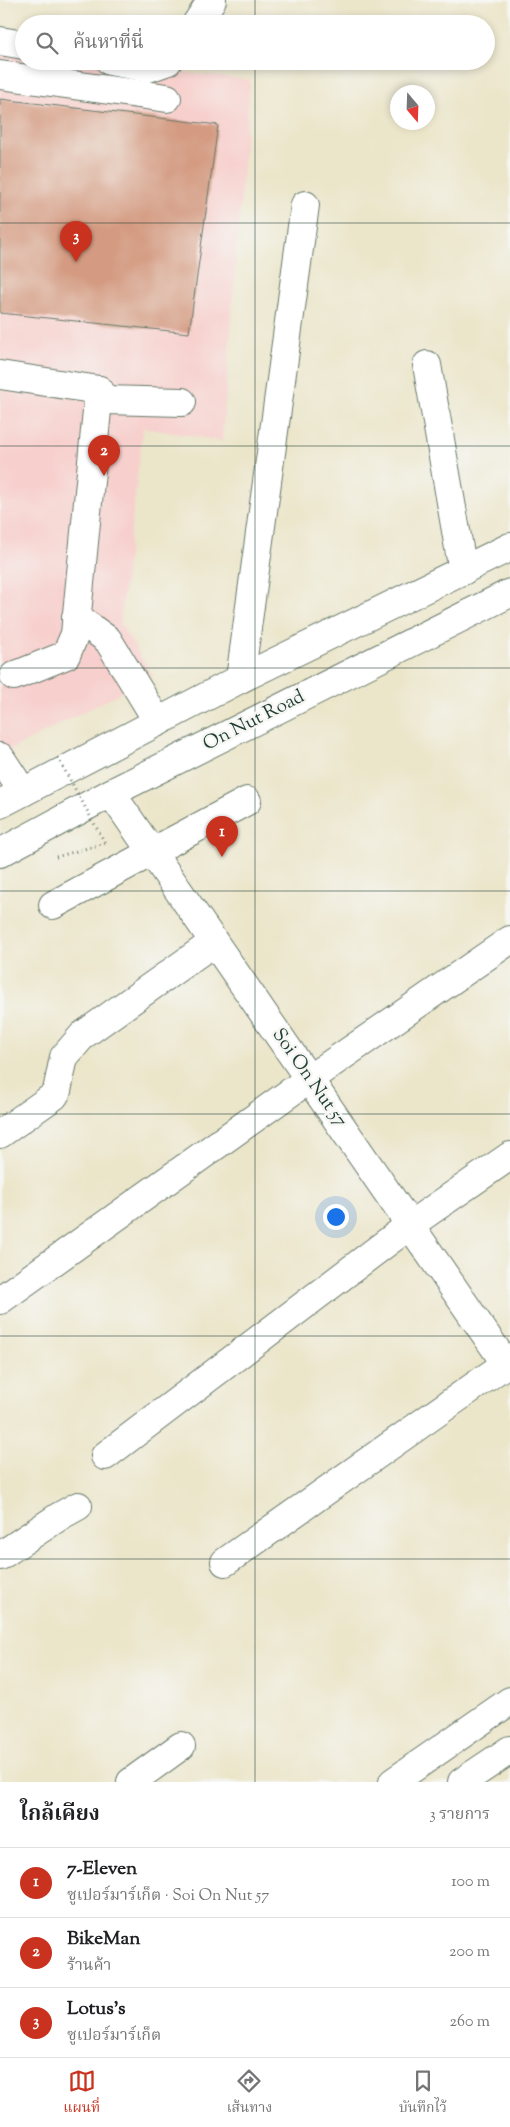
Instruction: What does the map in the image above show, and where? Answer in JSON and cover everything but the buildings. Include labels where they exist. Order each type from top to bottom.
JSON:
[{"type":"street","points":[[202,15],[212,0]]},
{"type":"street","points":[[0,41],[15,44]]},
{"type":"street","points":[[0,75],[166,98]]},
{"type":"street","points":[[240,679],[305,205]]},
{"type":"street","points":[[427,365],[462,571]]},
{"type":"street","points":[[0,375],[100,390]]},
{"type":"street","points":[[100,390],[106,400],[182,402]]},
{"type":"street","points":[[14,676],[66,655],[75,634],[100,390]]},
{"type":"street","points":[[1,760],[12,798],[240,679],[510,546]]},
{"type":"street","name":"On Nut Road","points":[[0,854],[112,793],[510,593]]},
{"type":"street","points":[[76,617],[108,640],[158,722]]},
{"type":"street","name":"Soi On Nut 57","points":[[112,793],[410,1225],[508,1362]]},
{"type":"street","points":[[53,905],[247,801]]},
{"type":"street","points":[[0,1300],[309,1079],[510,940]]},
{"type":"street","points":[[0,1134],[54,1096],[57,1091],[64,1057],[83,1035],[214,942]]},
{"type":"street","points":[[105,1456],[410,1225],[510,1156]]},
{"type":"street","points":[[225,1562],[508,1362]]},
{"type":"street","points":[[0,1556],[78,1506]]},
{"type":"street","points":[[394,1782],[499,1708],[510,1749],[462,1782]]},
{"type":"street","points":[[139,1780],[181,1746]]},
{"type":"path","points":[[56,857],[105,843],[58,758]]},
{"type":"shaded area","points":[[0,51],[15,52],[15,70],[165,70],[250,80],[222,441],[143,428],[120,623],[153,676],[6,752],[0,743]]},
{"type":"place","name":"Lotus's","points":[[76,262]]},
{"type":"place","name":"BikeMan","points":[[104,476]]},
{"type":"place","name":"7-Eleven","points":[[222,857]]}]
